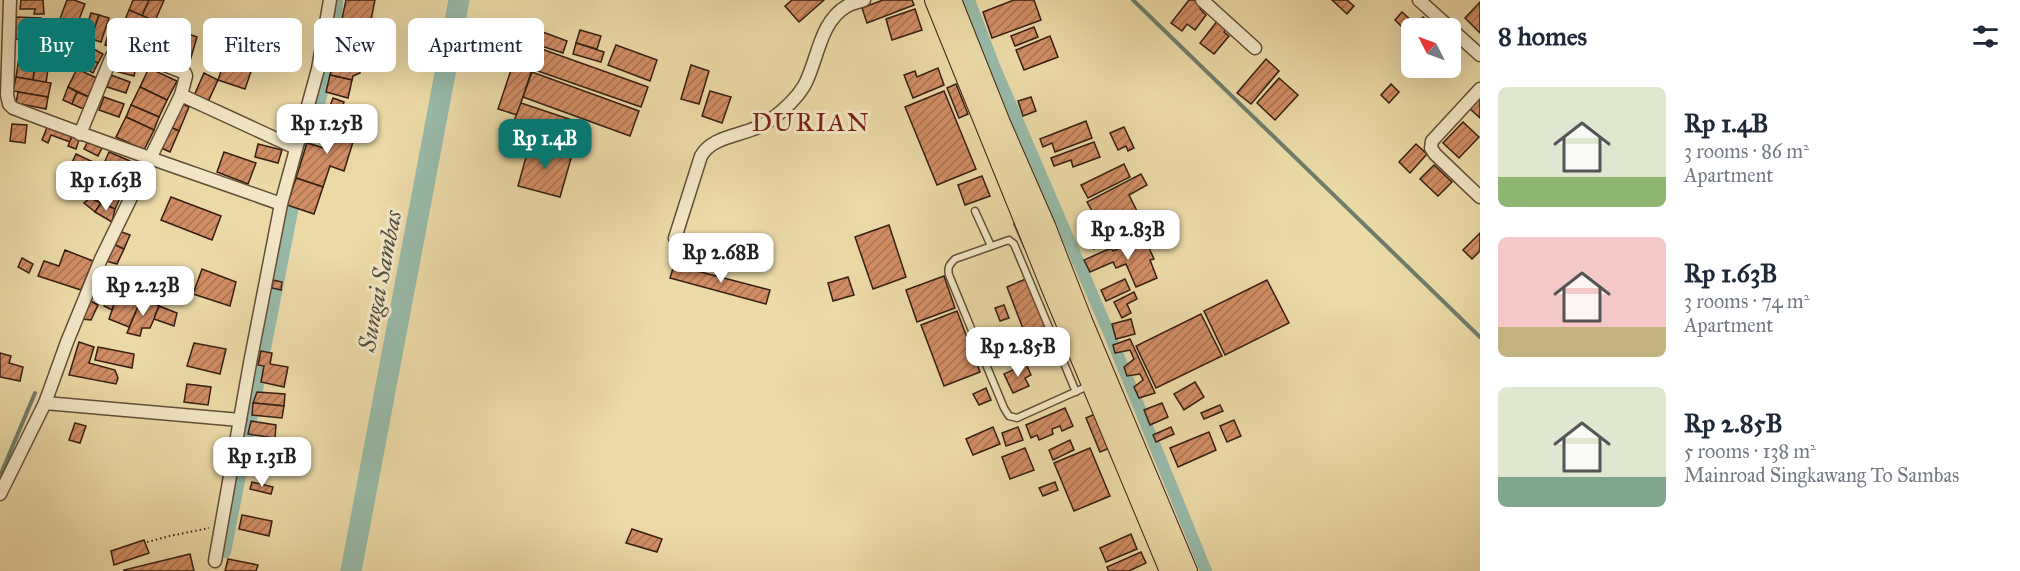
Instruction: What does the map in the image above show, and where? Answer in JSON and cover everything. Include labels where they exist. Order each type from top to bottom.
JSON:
[{"type":"highway","points":[[935,0],[1037,228],[1082,321],[1187,571]]},
{"type":"highway","points":[[951,0],[1000,123],[1037,228],[1036,274],[1084,388],[1170,571]]},
{"type":"street","points":[[10,0],[4,70],[9,104],[13,108],[280,204]]},
{"type":"street","points":[[215,561],[280,204],[318,69],[330,0]]},
{"type":"street","points":[[675,238],[701,156],[706,147],[714,142],[758,128],[771,120],[798,96],[834,17],[848,5],[864,0]]},
{"type":"street","points":[[1202,0],[1255,48]]},
{"type":"street","points":[[1419,0],[1480,55]]},
{"type":"street","points":[[0,494],[45,403],[101,258],[181,95],[186,80],[185,73],[123,49],[118,50],[112,56],[80,134]]},
{"type":"street","points":[[1480,89],[1432,141],[1431,148],[1480,197]]},
{"type":"street","points":[[181,95],[296,148]]},
{"type":"street","points":[[45,403],[240,420]]},
{"type":"lane","points":[[975,211],[991,246]]},
{"type":"lane","points":[[1036,274],[1011,241],[956,259],[950,264],[948,270],[1009,416],[1017,418],[1084,388]]},
{"type":"path","points":[[147,543],[170,536],[221,527]]},
{"type":"building","points":[[21,0],[43,0],[44,14],[34,14],[35,9],[20,9]]},
{"type":"building","points":[[67,0],[85,4],[80,18],[60,18]]},
{"type":"building","points":[[133,0],[149,0],[142,16],[129,10]]},
{"type":"building","points":[[149,0],[164,0],[156,18],[142,16]]},
{"type":"building","points":[[346,0],[375,0],[371,18],[342,18]]},
{"type":"building","points":[[792,0],[824,0],[799,22],[785,6]]},
{"type":"building","points":[[883,0],[912,0],[914,5],[867,23],[862,8]]},
{"type":"building","points":[[1014,0],[1034,0],[1041,20],[992,38],[983,12]]},
{"type":"building","points":[[1189,0],[1198,0],[1203,4],[1200,9],[1206,15],[1195,30],[1187,24],[1182,31],[1171,23]]},
{"type":"building","points":[[1332,0],[1347,0],[1354,6],[1347,14]]},
{"type":"building","points":[[1480,2],[1480,33],[1465,18]]},
{"type":"building","points":[[915,9],[922,30],[892,40],[886,19]]},
{"type":"building","points":[[129,10],[148,18],[126,18]]},
{"type":"building","points":[[1402,12],[1409,18],[1401,18],[1401,26],[1395,20]]},
{"type":"building","points":[[91,13],[99,15],[95,28],[95,18],[89,18]]},
{"type":"building","points":[[99,15],[109,18],[107,18],[101,42],[95,40],[95,27]]},
{"type":"building","points":[[16,17],[41,18],[18,18],[18,39],[16,39]]},
{"type":"building","points":[[1218,20],[1227,27],[1224,32],[1229,36],[1214,54],[1200,43]]},
{"type":"building","points":[[1034,27],[1038,37],[1015,46],[1011,36]]},
{"type":"building","points":[[580,30],[601,36],[597,49],[576,43]]},
{"type":"building","points":[[544,32],[567,41],[563,53],[544,47]]},
{"type":"building","points":[[191,35],[197,37],[191,58]]},
{"type":"building","points":[[1050,36],[1058,57],[1024,70],[1016,50]]},
{"type":"building","points":[[576,43],[604,52],[601,62],[573,54]]},
{"type":"building","points":[[616,45],[657,60],[650,81],[608,65]]},
{"type":"building","points":[[95,50],[103,54],[98,63],[95,62]]},
{"type":"building","points":[[544,50],[648,87],[641,107],[541,72],[544,72]]},
{"type":"building","points":[[1266,59],[1279,71],[1251,104],[1237,93]]},
{"type":"building","points":[[18,64],[18,72],[34,72],[33,80],[16,77]]},
{"type":"building","points":[[691,65],[709,71],[699,104],[681,99]]},
{"type":"building","points":[[938,68],[944,85],[913,98],[904,75],[915,71],[917,77]]},
{"type":"building","points":[[34,72],[48,72],[46,83],[33,80]]},
{"type":"building","points":[[76,72],[84,72],[99,79],[91,98],[68,87]]},
{"type":"building","points":[[119,72],[135,72],[134,76]]},
{"type":"building","points":[[147,72],[158,72],[177,81],[167,100],[140,87]]},
{"type":"building","points":[[221,72],[251,72],[245,89],[218,80]]},
{"type":"building","points":[[331,72],[360,72],[353,76],[352,80],[330,75]]},
{"type":"building","points":[[510,72],[531,72],[517,115],[498,109]]},
{"type":"building","points":[[532,72],[639,111],[630,136],[523,97]]},
{"type":"building","points":[[204,73],[218,80],[207,104],[193,98]]},
{"type":"building","points":[[111,75],[130,82],[126,93],[107,87]]},
{"type":"building","points":[[330,75],[352,80],[348,98],[326,92]]},
{"type":"building","points":[[16,77],[51,83],[48,97],[13,91]]},
{"type":"building","points":[[1279,78],[1298,95],[1275,120],[1257,103]]},
{"type":"building","points":[[956,84],[968,114],[959,118],[947,88]]},
{"type":"building","points":[[1391,84],[1399,92],[1389,103],[1381,95]]},
{"type":"building","points":[[68,87],[77,92],[72,104],[63,100]]},
{"type":"building","points":[[140,87],[167,100],[159,117],[131,105]]},
{"type":"building","points":[[710,91],[731,97],[722,123],[702,116]]},
{"type":"building","points":[[944,91],[976,169],[937,185],[905,107]]},
{"type":"building","points":[[18,92],[48,97],[46,109],[16,103]]},
{"type":"building","points":[[77,92],[91,98],[86,110],[72,104]]},
{"type":"building","points":[[1480,96],[1480,118],[1469,108]]},
{"type":"building","points":[[104,97],[124,104],[119,117],[99,110]]},
{"type":"building","points":[[1031,97],[1036,111],[1023,116],[1018,101]]},
{"type":"building","points":[[333,98],[344,102],[340,113],[329,109]]},
{"type":"building","points":[[178,102],[189,107],[179,131],[168,126]]},
{"type":"building","points":[[521,103],[578,122],[572,141],[514,121]]},
{"type":"building","points":[[131,105],[159,117],[154,130],[126,117]]},
{"type":"building","points":[[126,117],[154,130],[144,150],[116,137]]},
{"type":"building","points":[[333,121],[357,129],[344,171],[330,166],[323,187],[296,178],[307,143],[324,148]]},
{"type":"building","points":[[1086,121],[1092,138],[1055,152],[1052,143],[1043,147],[1040,139]]},
{"type":"building","points":[[1463,122],[1479,137],[1459,158],[1443,143]]},
{"type":"building","points":[[12,124],[27,125],[25,143],[10,141]]},
{"type":"building","points":[[48,125],[73,134],[70,142],[51,135],[48,143],[42,140]]},
{"type":"building","points":[[168,126],[179,131],[170,152],[159,147]]},
{"type":"building","points":[[1124,127],[1134,148],[1128,151],[1126,146],[1118,150],[1110,133]]},
{"type":"building","points":[[73,134],[80,137],[76,149],[68,146]]},
{"type":"building","points":[[88,141],[102,148],[98,156],[84,149]]},
{"type":"building","points":[[1094,142],[1100,157],[1073,167],[1071,160],[1054,166],[1051,158]]},
{"type":"building","points":[[530,143],[572,155],[560,197],[518,186]]},
{"type":"building","points":[[258,144],[282,150],[278,163],[255,157]]},
{"type":"building","points":[[1416,144],[1427,154],[1410,173],[1399,162]]},
{"type":"building","points":[[109,152],[130,161],[126,170],[105,161]]},
{"type":"building","points":[[224,152],[256,163],[248,184],[217,172]]},
{"type":"building","points":[[76,154],[91,161],[83,180],[67,173]]},
{"type":"building","points":[[91,161],[102,166],[94,185],[83,180]]},
{"type":"building","points":[[1124,164],[1130,177],[1088,198],[1081,185]]},
{"type":"building","points":[[1434,165],[1452,182],[1438,196],[1420,179]]},
{"type":"building","points":[[116,174],[128,179],[124,189],[111,183]]},
{"type":"building","points":[[1141,174],[1147,185],[1129,195],[1141,219],[1131,225],[1133,229],[1094,249],[1085,232],[1090,230],[1083,216],[1092,211],[1087,202]]},
{"type":"building","points":[[982,176],[990,196],[965,205],[958,185]]},
{"type":"building","points":[[296,178],[323,187],[314,214],[287,205]]},
{"type":"building","points":[[105,180],[124,189],[120,198],[101,189]]},
{"type":"building","points":[[95,187],[120,198],[115,209],[90,198]]},
{"type":"building","points":[[171,197],[221,216],[212,240],[161,220]]},
{"type":"building","points":[[90,198],[101,203],[95,212],[84,203]]},
{"type":"building","points":[[101,203],[115,209],[112,222],[95,212]]},
{"type":"building","points":[[1154,216],[1159,228],[1149,233],[1144,220]]},
{"type":"building","points":[[889,225],[906,277],[873,289],[855,237]]},
{"type":"building","points":[[119,231],[130,235],[124,249],[113,244]]},
{"type":"building","points":[[1480,233],[1480,251],[1472,259],[1463,250]]},
{"type":"building","points":[[699,234],[724,243],[720,254],[695,246]]},
{"type":"building","points":[[1144,237],[1154,259],[1150,260],[1157,278],[1136,287],[1126,264],[1116,268],[1113,262],[1090,272],[1084,260],[1111,248],[1113,251]]},
{"type":"building","points":[[113,244],[124,249],[117,264],[106,261]]},
{"type":"building","points":[[65,250],[93,261],[81,290],[38,276],[44,261],[59,266]]},
{"type":"building","points":[[696,252],[727,260],[723,273],[692,265]]},
{"type":"building","points":[[22,258],[33,264],[29,273],[18,267]]},
{"type":"building","points":[[674,265],[770,290],[766,304],[670,278]]},
{"type":"building","points":[[202,269],[236,282],[230,306],[193,294]]},
{"type":"building","points":[[101,274],[108,276],[98,299],[91,297]]},
{"type":"building","points":[[944,276],[955,308],[917,322],[906,290]]},
{"type":"building","points":[[848,277],[854,295],[833,301],[828,283]]},
{"type":"building","points":[[1028,278],[1048,331],[1027,339],[1007,287]]},
{"type":"building","points":[[1125,279],[1130,290],[1106,301],[1101,290]]},
{"type":"building","points":[[273,280],[282,282],[281,290],[272,288]]},
{"type":"building","points":[[1267,280],[1289,323],[1225,355],[1204,311]]},
{"type":"building","points":[[111,288],[119,291],[112,310],[104,306]]},
{"type":"building","points":[[1134,292],[1137,299],[1127,304],[1131,313],[1122,318],[1114,302]]},
{"type":"building","points":[[117,296],[139,305],[129,327],[109,319]]},
{"type":"building","points":[[141,299],[159,306],[150,328],[142,328],[140,336],[127,333]]},
{"type":"building","points":[[89,300],[98,305],[91,320],[81,319]]},
{"type":"building","points":[[1004,305],[1009,318],[1000,321],[995,308]]},
{"type":"building","points":[[159,306],[177,313],[174,326],[154,319]]},
{"type":"building","points":[[957,311],[980,372],[944,386],[921,325]]},
{"type":"building","points":[[1201,314],[1222,356],[1156,388],[1136,346]]},
{"type":"building","points":[[1131,319],[1135,334],[1116,339],[1112,324]]},
{"type":"building","points":[[1130,339],[1155,393],[1139,398],[1134,387],[1143,380],[1140,374],[1127,376],[1124,367],[1134,359],[1130,350],[1115,353],[1113,345]]},
{"type":"building","points":[[79,342],[94,347],[89,363],[115,370],[118,378],[116,384],[69,375]]},
{"type":"building","points":[[194,343],[226,349],[220,374],[187,366]]},
{"type":"building","points":[[98,347],[134,354],[132,368],[95,360]]},
{"type":"building","points":[[261,351],[272,353],[270,364],[288,367],[284,387],[261,382],[264,366],[258,365]]},
{"type":"building","points":[[0,353],[11,356],[9,363],[23,367],[20,381],[0,377]]},
{"type":"building","points":[[1026,364],[1031,375],[1025,378],[1029,386],[1013,393],[1004,374]]},
{"type":"building","points":[[1195,382],[1204,397],[1184,410],[1174,394]]},
{"type":"building","points":[[187,384],[211,387],[208,405],[184,402]]},
{"type":"building","points":[[986,388],[991,400],[979,405],[973,394]]},
{"type":"building","points":[[257,392],[285,394],[284,406],[253,403]]},
{"type":"building","points":[[253,403],[284,406],[282,418],[252,415]]},
{"type":"building","points":[[1162,403],[1168,417],[1150,425],[1144,410]]},
{"type":"building","points":[[1220,405],[1223,411],[1204,419],[1201,413]]},
{"type":"building","points":[[1065,408],[1073,426],[1062,431],[1060,426],[1052,429],[1053,434],[1039,440],[1037,435],[1031,438],[1026,425]]},
{"type":"building","points":[[1100,412],[1114,446],[1100,452],[1086,418]]},
{"type":"building","points":[[1234,420],[1241,436],[1227,442],[1220,426]]},
{"type":"building","points":[[251,421],[276,425],[275,438],[248,434]]},
{"type":"building","points":[[75,423],[86,426],[80,443],[69,440]]},
{"type":"building","points":[[993,427],[1000,444],[973,455],[966,439]]},
{"type":"building","points":[[1018,427],[1023,440],[1006,446],[1002,433]]},
{"type":"building","points":[[1171,427],[1174,434],[1156,442],[1153,435]]},
{"type":"building","points":[[1209,432],[1216,450],[1178,467],[1170,448]]},
{"type":"building","points":[[1070,440],[1074,450],[1053,460],[1049,450]]},
{"type":"building","points":[[1025,448],[1034,470],[1010,479],[1002,457]]},
{"type":"building","points":[[1090,448],[1110,496],[1074,511],[1054,463]]},
{"type":"building","points":[[252,482],[273,487],[271,494],[250,489]]},
{"type":"building","points":[[1055,482],[1058,490],[1043,496],[1039,488]]},
{"type":"building","points":[[242,515],[272,521],[269,536],[239,529]]},
{"type":"building","points":[[632,529],[662,539],[657,552],[626,543]]},
{"type":"building","points":[[1131,534],[1137,549],[1106,562],[1100,548]]},
{"type":"building","points":[[144,540],[149,553],[114,565],[111,551]]},
{"type":"building","points":[[1141,552],[1146,563],[1129,571],[1109,571],[1107,567]]},
{"type":"building","points":[[190,554],[194,571],[124,571],[124,570]]},
{"type":"building","points":[[228,559],[258,565],[256,571],[225,571]]},
{"type":"waterway","points":[[304,160],[334,48],[337,0]]},
{"type":"waterway","name":"Sungai Sambas","points":[[351,571],[459,0]]},
{"type":"waterway","points":[[969,0],[994,66],[1109,333],[1206,571]]},
{"type":"waterway","points":[[1133,0],[1480,337]]},
{"type":"waterway","points":[[225,552],[296,191]]},
{"type":"waterway","points":[[1015,224],[1025,247]]},
{"type":"waterway","points":[[0,476],[35,393]]},
{"type":"district","name":"DURIAN","points":[[811,122]]}]
